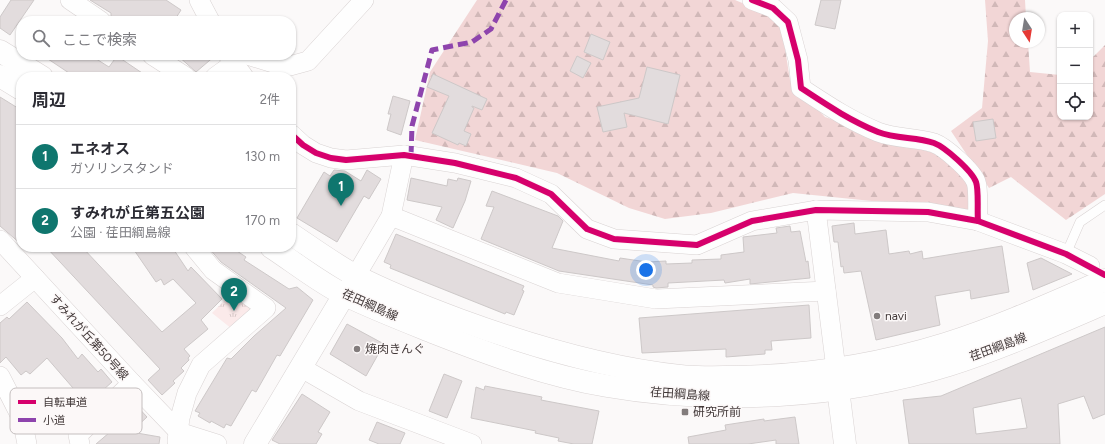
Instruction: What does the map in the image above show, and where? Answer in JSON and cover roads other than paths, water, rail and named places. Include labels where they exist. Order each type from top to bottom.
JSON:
[{"type":"main road","points":[[0,51],[34,72]]},
{"type":"main road","points":[[0,76],[16,86]]},
{"type":"main road","name":"荏田綱島線","points":[[296,237],[356,276],[421,305],[513,340],[612,365],[682,377],[743,377],[800,374],[837,379],[896,378],[948,365],[1037,332],[1105,303]]},
{"type":"main road","name":"荏田綱島線","points":[[279,252],[344,295],[503,360],[607,386],[684,396],[745,396],[837,379],[945,344],[1028,313],[1098,273]]},
{"type":"main road","points":[[255,444],[300,366],[344,295]]},
{"type":"main road","points":[[837,379],[845,444]]},
{"type":"street","points":[[70,0],[94,16]]},
{"type":"street","points":[[199,0],[207,16]]},
{"type":"street","points":[[223,72],[238,63],[286,67],[308,61],[364,0]]},
{"type":"street","points":[[752,0],[773,8],[788,22],[798,60],[801,88],[842,116],[879,132],[934,143],[950,152],[976,182],[978,221]]},
{"type":"street","points":[[160,60],[178,72]]},
{"type":"street","points":[[296,139],[316,153],[331,158],[346,160],[404,155],[455,162],[516,178],[551,194],[587,230],[614,239],[697,245],[752,221],[816,210],[928,212],[978,221],[1066,254],[1098,273]]},
{"type":"street","points":[[344,295],[390,216],[404,155]]},
{"type":"street","points":[[816,210],[837,379]]},
{"type":"street","points":[[390,216],[558,283],[656,299],[826,291]]},
{"type":"street","name":"すみれが丘第50号線","points":[[0,240],[135,388]]},
{"type":"street","points":[[198,252],[214,270],[266,308],[201,364],[187,393],[180,418],[178,438],[217,444]]},
{"type":"street","points":[[0,306],[35,278]]},
{"type":"street","points":[[300,366],[359,401],[472,444]]},
{"type":"street","points":[[0,376],[10,396]]},
{"type":"street","points":[[128,388],[132,384]]},
{"type":"street","name":"すみれが丘第50号線","points":[[142,396],[178,438]]},
{"type":"street","points":[[25,434],[27,444]]},
{"type":"street","points":[[79,434],[80,444]]},
{"type":"lane","points":[[1066,254],[1080,222],[1105,205]]},
{"type":"place","name":"エネオス","points":[[341,206]]},
{"type":"place","name":"すみれが丘第五公園","points":[[234,311]]},
{"type":"place","name":"navi","points":[[877,316]]},
{"type":"place","name":"焼肉きんぐ","points":[[357,349]]},
{"type":"place","name":"研究所前","points":[[685,412]]}]
